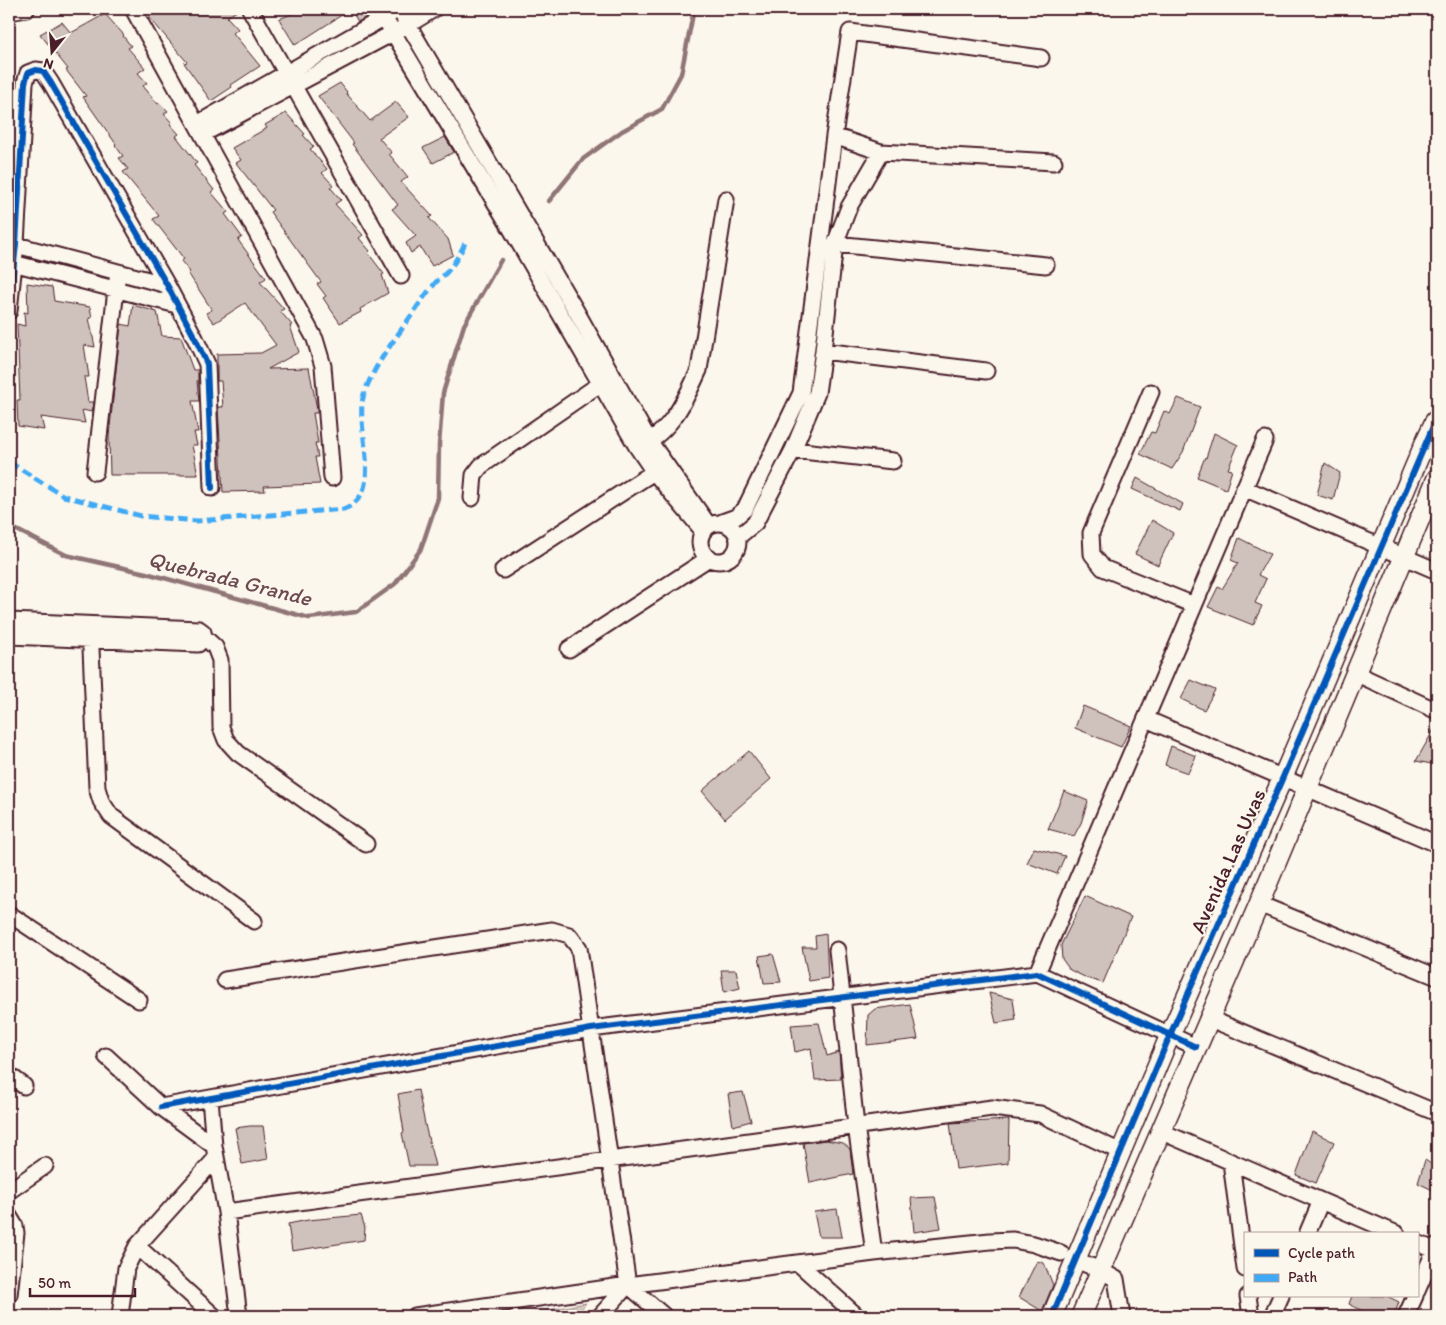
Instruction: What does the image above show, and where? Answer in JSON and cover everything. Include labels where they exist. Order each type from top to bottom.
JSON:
[{"type":"street","points":[[9,12],[27,9]]},
{"type":"street","points":[[133,9],[314,339],[323,366],[332,478]]},
{"type":"street","points":[[250,9],[401,276]]},
{"type":"street","points":[[343,50],[382,13],[399,9],[613,376],[643,444]]},
{"type":"street","points":[[200,129],[343,50],[393,32],[434,9]]},
{"type":"street","points":[[382,13],[507,222],[600,384],[660,468],[711,526],[732,527],[738,537],[737,550],[728,559],[716,561],[705,554],[700,543],[711,526],[736,517],[745,509],[801,393],[834,136],[850,32],[1041,58]]},
{"type":"street","points":[[9,311],[12,244],[25,82],[28,73],[43,70],[167,285],[207,364],[212,488]]},
{"type":"street","points":[[834,136],[881,152],[1054,162]]},
{"type":"street","points":[[738,537],[755,523],[793,450],[817,393],[834,244],[849,207],[881,152]]},
{"type":"street","points":[[643,444],[669,424],[688,393],[699,370],[726,199]]},
{"type":"street","points":[[12,244],[167,285]]},
{"type":"street","points":[[834,244],[1046,265]]},
{"type":"street","points":[[11,263],[177,305]]},
{"type":"street","points":[[95,472],[118,272]]},
{"type":"street","points":[[576,342],[590,335]]},
{"type":"street","points":[[823,351],[986,371]]},
{"type":"street","points":[[472,498],[474,475],[481,466],[613,376]]},
{"type":"street","points":[[1150,392],[1091,533],[1092,554],[1103,568],[1194,605]]},
{"type":"street","name":"Avenida Las Uvas","points":[[1052,1316],[1068,1257],[1121,1152],[1437,420]]},
{"type":"street","points":[[1037,974],[1265,440]]},
{"type":"street","points":[[793,450],[893,461]]},
{"type":"street","points":[[503,570],[660,468]]},
{"type":"street","name":"Avenida Las Uvas","points":[[1081,1316],[1357,674],[1437,478]]},
{"type":"street","points":[[1244,488],[1437,571]]},
{"type":"street","points":[[569,649],[709,558]]},
{"type":"street","points":[[9,621],[90,633]]},
{"type":"street","points":[[9,636],[199,628],[203,632],[204,637],[215,647],[220,660],[221,727],[226,740],[238,754],[366,844]]},
{"type":"street","points":[[90,633],[97,788],[101,801],[111,816],[254,921]]},
{"type":"street","points":[[1357,674],[1437,711]]},
{"type":"street","points":[[1146,719],[1437,844]]},
{"type":"street","points":[[1259,904],[1437,977]]},
{"type":"street","points":[[9,914],[139,1000]]},
{"type":"street","points":[[225,980],[552,930],[569,935],[579,948],[628,1285],[664,1316]]},
{"type":"street","points":[[837,950],[856,1126],[874,1253]]},
{"type":"street","points":[[161,1108],[591,1029],[1037,974],[1196,1047]]},
{"type":"street","points":[[1208,1018],[1437,1112]]},
{"type":"street","points":[[106,1056],[161,1108],[215,1152]]},
{"type":"street","points":[[9,1075],[24,1086]]},
{"type":"street","points":[[210,1098],[215,1152],[226,1212],[238,1316]]},
{"type":"street","points":[[226,1212],[992,1108],[1040,1114],[1121,1152]]},
{"type":"street","points":[[1160,1131],[1392,1232]]},
{"type":"street","points":[[120,1316],[126,1268],[137,1246],[215,1152]]},
{"type":"street","points":[[1231,1162],[1244,1261]]},
{"type":"street","points":[[9,1191],[45,1166]]},
{"type":"street","points":[[1308,1232],[1321,1201]]},
{"type":"street","points":[[9,1216],[15,1226],[16,1233],[9,1295]]},
{"type":"street","points":[[414,1316],[628,1285],[874,1253],[1013,1240],[1034,1244],[1100,1270],[1116,1279],[1122,1316]]},
{"type":"street","points":[[1418,1242],[1436,1247],[1418,1289]]},
{"type":"street","points":[[137,1246],[214,1316]]},
{"type":"street","points":[[798,1263],[858,1316]]},
{"type":"street","points":[[600,1316],[628,1285]]},
{"type":"street","points":[[1248,1298],[1251,1316]]},
{"type":"street","points":[[1272,1316],[1280,1298]]},
{"type":"street","points":[[1406,1316],[1414,1298]]},
{"type":"green space","points":[[586,1303],[575,1316],[517,1316]]},
{"type":"building","points":[[163,9],[240,9],[227,17],[238,29],[233,33],[260,66],[211,101],[184,63],[187,62],[149,17]]},
{"type":"building","points":[[291,9],[351,9],[295,45],[279,19],[294,13]]},
{"type":"building","points":[[351,9],[370,9],[371,14],[358,22]]},
{"type":"building","points":[[105,14],[124,35],[131,46],[128,48],[145,68],[138,73],[147,83],[143,86],[158,104],[160,103],[168,111],[164,114],[179,134],[176,136],[197,163],[194,165],[214,190],[211,192],[228,212],[225,214],[242,237],[238,240],[266,278],[260,282],[284,309],[280,311],[292,325],[290,326],[299,352],[268,369],[309,368],[317,409],[317,413],[313,413],[318,443],[315,443],[318,457],[315,457],[320,484],[264,486],[265,491],[223,492],[218,407],[223,407],[221,381],[217,381],[217,354],[261,353],[276,345],[245,303],[214,323],[206,313],[212,310],[188,273],[190,272],[181,261],[184,259],[153,219],[159,216],[123,172],[128,169],[119,158],[123,156],[116,144],[83,97],[86,96],[66,70],[68,69],[40,34],[62,22],[71,33]]},
{"type":"building","points":[[340,83],[370,121],[396,102],[409,117],[379,138],[392,153],[389,154],[408,177],[401,182],[432,216],[429,218],[448,239],[453,255],[432,266],[420,247],[411,253],[406,243],[416,236],[392,209],[398,205],[318,96]]},
{"type":"building","points":[[286,113],[314,147],[310,149],[327,169],[322,173],[333,185],[330,187],[341,200],[335,204],[363,235],[359,238],[370,251],[368,253],[384,274],[382,275],[388,293],[360,309],[361,312],[340,323],[323,298],[326,296],[317,284],[321,282],[270,212],[273,210],[236,163],[241,160],[232,148],[267,128],[265,125]]},
{"type":"building","points":[[445,137],[454,152],[433,163],[423,148]]},
{"type":"building","points":[[27,283],[52,287],[54,301],[90,307],[92,318],[89,318],[95,347],[84,345],[89,377],[84,377],[88,402],[94,402],[92,412],[82,410],[85,423],[41,417],[44,430],[18,426],[17,400],[20,400],[17,324],[25,326],[24,312],[28,313]]},
{"type":"building","points":[[133,305],[157,312],[162,336],[181,337],[193,370],[198,370],[199,401],[192,401],[198,432],[194,432],[197,445],[192,445],[198,475],[110,475],[109,436],[121,324],[130,326]]},
{"type":"building","points":[[1178,398],[1200,407],[1183,452],[1172,469],[1140,454],[1151,432],[1155,433],[1164,411],[1170,414]]},
{"type":"building","points":[[1214,433],[1238,445],[1228,469],[1232,470],[1226,489],[1197,477],[1206,458]]},
{"type":"building","points":[[1325,463],[1340,473],[1333,500],[1317,495]]},
{"type":"building","points":[[1137,478],[1183,504],[1180,511],[1132,489]]},
{"type":"building","points":[[1152,520],[1173,533],[1158,565],[1135,554]]},
{"type":"building","points":[[1239,538],[1270,554],[1258,575],[1266,579],[1255,603],[1262,606],[1253,625],[1208,607],[1218,587],[1222,589],[1238,563],[1231,560]]},
{"type":"building","points":[[1191,680],[1215,690],[1204,710],[1181,699]]},
{"type":"building","points":[[1083,706],[1131,726],[1121,747],[1075,728]]},
{"type":"building","points":[[1437,724],[1437,765],[1416,761]]},
{"type":"building","points":[[1171,746],[1196,756],[1188,773],[1165,765]]},
{"type":"building","points":[[749,751],[771,779],[725,819],[702,791]]},
{"type":"building","points":[[1064,791],[1088,801],[1081,823],[1074,836],[1048,829]]},
{"type":"building","points":[[1034,848],[1065,856],[1057,874],[1027,863]]},
{"type":"building","points":[[1085,896],[1131,917],[1103,983],[1070,970],[1062,959],[1061,945]]},
{"type":"building","points":[[826,934],[828,978],[809,981],[802,947],[816,947],[815,936]]},
{"type":"building","points":[[773,954],[781,982],[764,983],[759,956]]},
{"type":"building","points":[[721,970],[736,970],[740,988],[724,992]]},
{"type":"building","points":[[989,993],[1013,999],[1016,1020],[996,1023]]},
{"type":"building","points":[[910,1004],[918,1039],[867,1045],[868,1015],[875,1009]]},
{"type":"building","points":[[819,1023],[827,1056],[839,1052],[841,1079],[815,1080],[811,1048],[795,1052],[791,1025]]},
{"type":"building","points":[[418,1090],[435,1166],[409,1166],[402,1133],[404,1132],[398,1094]]},
{"type":"building","points":[[743,1092],[751,1121],[733,1126],[728,1094]]},
{"type":"building","points":[[1009,1120],[1008,1163],[956,1169],[950,1123]]},
{"type":"building","points":[[263,1126],[268,1159],[242,1164],[235,1128]]},
{"type":"building","points":[[1312,1131],[1334,1142],[1316,1183],[1296,1175]]},
{"type":"building","points":[[826,1140],[843,1143],[850,1149],[853,1174],[810,1183],[803,1143]]},
{"type":"building","points":[[1425,1160],[1437,1168],[1437,1192],[1418,1183]]},
{"type":"building","points":[[935,1197],[941,1228],[914,1232],[911,1198]]},
{"type":"building","points":[[837,1209],[842,1237],[819,1237],[814,1212]]},
{"type":"building","points":[[361,1215],[365,1228],[364,1240],[292,1251],[288,1224],[308,1220]]},
{"type":"building","points":[[1037,1261],[1044,1263],[1053,1285],[1042,1311],[1019,1297]]},
{"type":"building","points":[[1351,1298],[1391,1298],[1399,1302],[1394,1316],[1372,1316],[1349,1304]]},
{"type":"waterway","name":"Quebrada Grande","points":[[549,201],[583,159],[622,131],[662,109],[681,74],[694,9]]},
{"type":"waterway","name":"Quebrada Grande","points":[[9,526],[66,555],[146,573],[309,618],[356,612],[395,584],[421,549],[438,498],[439,445],[443,393],[464,325],[501,260]]},
{"type":"marked path","points":[[9,462],[64,496],[141,516],[197,521],[344,509],[357,501],[364,489],[366,458],[362,408],[368,384],[388,349],[426,295],[452,265],[466,241]]},
{"type":"cycle path","points":[[9,311],[16,244],[25,83],[28,73],[36,70],[43,71],[51,83],[167,285],[207,364],[212,488]]},
{"type":"cycle path","points":[[1052,1316],[1170,1035],[1437,417]]},
{"type":"cycle path","points":[[161,1107],[591,1029],[1037,973],[1196,1047]]}]
